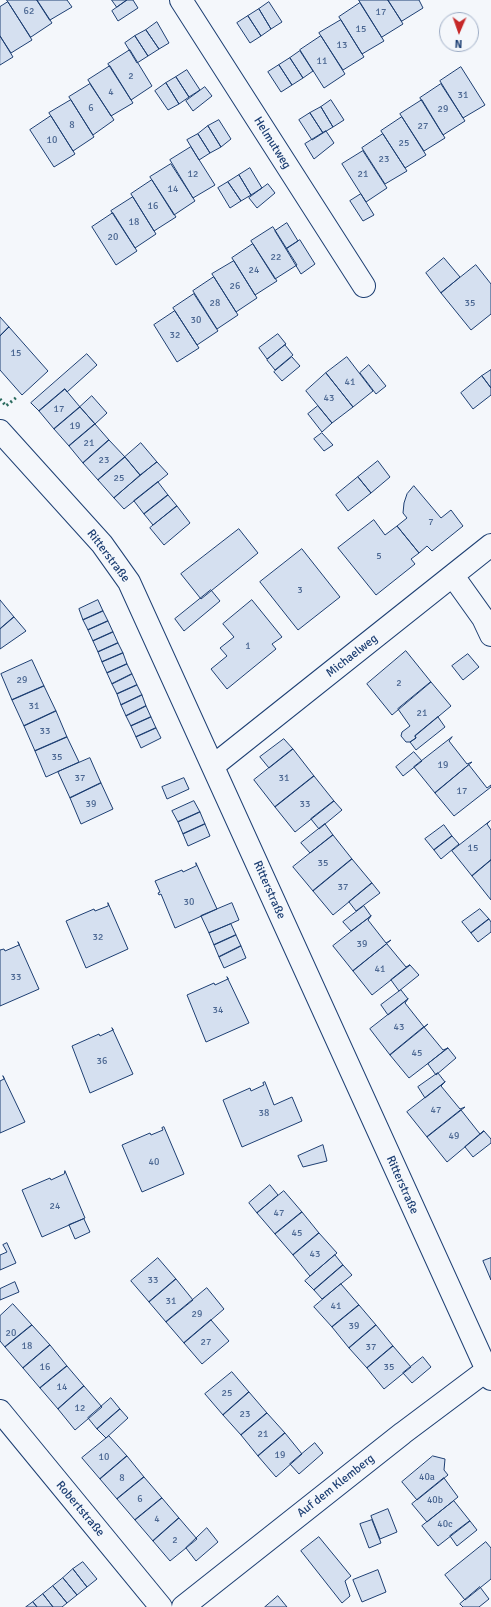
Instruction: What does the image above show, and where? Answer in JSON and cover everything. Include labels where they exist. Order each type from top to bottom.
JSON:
[{"type":"street","name":"Helmutweg","points":[[181,0],[364,286]]},
{"type":"street","name":"Ritterstraße","points":[[0,431],[102,544],[129,582],[489,1372]]},
{"type":"street","name":"Michaelweg","points":[[213,766],[491,545]]},
{"type":"street","points":[[453,576],[484,618],[491,635]]},
{"type":"street","name":"Auf dem Klemberg","points":[[183,1607],[397,1438],[489,1372]]},
{"type":"street","name":"Robertstraße","points":[[0,1411],[161,1607]]},
{"type":"building","points":[[7,0],[37,0],[52,23],[31,37]]},
{"type":"building","points":[[37,0],[67,0],[72,7],[50,20]]},
{"type":"building","points":[[112,0],[127,0],[117,7]]},
{"type":"building","points":[[127,0],[133,0],[138,8],[118,21],[112,11]]},
{"type":"building","points":[[359,0],[388,0],[403,24],[382,37]]},
{"type":"building","points":[[388,0],[419,0],[423,8],[402,21]]},
{"type":"building","points":[[8,2],[32,40],[11,53],[0,36],[0,7]]},
{"type":"building","points":[[269,2],[282,22],[271,29],[259,9]]},
{"type":"building","points":[[360,3],[384,41],[362,54],[339,17]]},
{"type":"building","points":[[259,9],[271,29],[261,36],[248,16]]},
{"type":"building","points":[[248,16],[261,36],[250,43],[237,23]]},
{"type":"building","points":[[341,20],[364,57],[343,70],[319,33]]},
{"type":"building","points":[[157,22],[169,43],[159,49],[146,30]]},
{"type":"building","points":[[146,30],[159,49],[148,56],[135,36]]},
{"type":"building","points":[[0,36],[13,57],[0,65]]},
{"type":"building","points":[[135,36],[148,56],[137,63],[125,43]]},
{"type":"building","points":[[321,36],[345,74],[324,88],[300,50]]},
{"type":"building","points":[[130,50],[152,86],[131,100],[108,64]]},
{"type":"building","points":[[300,51],[313,71],[303,78],[290,58]]},
{"type":"building","points":[[290,58],[303,78],[292,85],[279,65]]},
{"type":"building","points":[[279,65],[292,85],[281,92],[268,72]]},
{"type":"building","points":[[110,66],[133,103],[111,116],[88,80]]},
{"type":"building","points":[[461,67],[485,105],[463,118],[440,81]]},
{"type":"building","points":[[187,70],[200,90],[189,97],[176,77]]},
{"type":"building","points":[[176,77],[189,97],[179,104],[166,83]]},
{"type":"building","points":[[166,83],[179,104],[168,110],[155,91]]},
{"type":"building","points":[[90,84],[114,120],[93,135],[69,97]]},
{"type":"building","points":[[441,84],[465,121],[443,135],[420,98]]},
{"type":"building","points":[[205,87],[212,96],[193,111],[186,101]]},
{"type":"building","points":[[71,100],[94,137],[73,151],[49,113]]},
{"type":"building","points":[[331,100],[344,120],[333,127],[321,107]]},
{"type":"building","points":[[422,100],[445,138],[424,151],[400,114]]},
{"type":"building","points":[[321,107],[333,127],[323,133],[310,113]]},
{"type":"building","points":[[310,113],[323,133],[312,140],[299,120]]},
{"type":"building","points":[[51,116],[75,154],[54,167],[30,130]]},
{"type":"building","points":[[402,117],[426,155],[405,168],[381,131]]},
{"type":"building","points":[[219,120],[231,139],[221,147],[208,126]]},
{"type":"building","points":[[208,126],[221,147],[210,153],[198,134]]},
{"type":"building","points":[[326,131],[334,143],[314,159],[305,144]]},
{"type":"building","points":[[198,134],[210,153],[199,160],[187,140]]},
{"type":"building","points":[[383,134],[407,171],[385,184],[362,148]]},
{"type":"building","points":[[191,147],[215,185],[193,198],[170,160]]},
{"type":"building","points":[[363,151],[387,188],[366,202],[342,164]]},
{"type":"building","points":[[171,164],[195,201],[174,215],[150,177]]},
{"type":"building","points":[[250,168],[262,188],[251,195],[239,175]]},
{"type":"building","points":[[239,175],[251,195],[241,201],[228,182]]},
{"type":"building","points":[[152,180],[176,217],[154,231],[131,194]]},
{"type":"building","points":[[228,182],[241,201],[230,208],[218,188]]},
{"type":"building","points":[[268,184],[275,193],[257,208],[249,198]]},
{"type":"building","points":[[361,194],[374,215],[363,221],[350,201]]},
{"type":"building","points":[[133,197],[156,234],[135,248],[111,211]]},
{"type":"building","points":[[113,213],[137,251],[116,265],[92,227]]},
{"type":"building","points":[[287,223],[298,241],[286,249],[275,231]]},
{"type":"building","points":[[273,227],[297,265],[275,279],[251,241]]},
{"type":"building","points":[[300,240],[315,264],[301,274],[286,249]]},
{"type":"building","points":[[253,244],[277,281],[255,295],[232,258]]},
{"type":"building","points":[[444,258],[460,277],[441,293],[426,273]]},
{"type":"building","points":[[234,261],[257,298],[236,312],[212,274]]},
{"type":"building","points":[[476,265],[491,284],[491,314],[471,330],[441,293]]},
{"type":"building","points":[[214,277],[238,315],[217,329],[193,291]]},
{"type":"building","points":[[194,294],[218,331],[197,345],[173,308]]},
{"type":"building","points":[[175,311],[199,348],[177,362],[154,325]]},
{"type":"building","points":[[0,317],[9,327],[0,336]]},
{"type":"building","points":[[9,327],[48,371],[22,395],[0,370],[0,336]]},
{"type":"building","points":[[278,334],[286,344],[267,359],[259,348]]},
{"type":"building","points":[[285,345],[293,355],[275,370],[267,360]]},
{"type":"building","points":[[87,354],[97,365],[67,392],[65,389],[39,411],[31,403]]},
{"type":"building","points":[[292,357],[300,366],[282,381],[274,372]]},
{"type":"building","points":[[347,357],[373,391],[353,407],[326,373]]},
{"type":"building","points":[[369,365],[386,386],[376,394],[360,373]]},
{"type":"building","points":[[491,370],[491,388],[482,376]]},
{"type":"building","points":[[326,373],[353,407],[332,423],[306,391]]},
{"type":"building","points":[[482,376],[491,388],[491,395],[473,409],[461,393]]},
{"type":"building","points":[[65,389],[80,407],[54,429],[39,411]]},
{"type":"building","points":[[92,396],[107,413],[95,424],[80,407]]},
{"type":"building","points":[[318,406],[332,423],[322,432],[308,414]]},
{"type":"building","points":[[80,407],[95,424],[69,446],[54,429]]},
{"type":"building","points":[[95,424],[109,440],[83,463],[69,446]]},
{"type":"building","points":[[322,433],[333,445],[324,451],[314,439]]},
{"type":"building","points":[[109,440],[125,457],[98,480],[83,463]]},
{"type":"building","points":[[141,443],[157,462],[140,475],[125,457]]},
{"type":"building","points":[[125,457],[140,475],[114,498],[98,480]]},
{"type":"building","points":[[378,461],[390,477],[371,493],[358,477]]},
{"type":"building","points":[[157,462],[168,474],[124,509],[114,498]]},
{"type":"building","points":[[358,477],[371,493],[348,511],[336,495]]},
{"type":"building","points":[[158,482],[168,495],[144,514],[134,501]]},
{"type":"building","points":[[414,486],[441,518],[451,510],[463,526],[432,551],[427,546],[419,553],[397,526],[407,518],[403,513],[404,503],[407,494]]},
{"type":"building","points":[[168,495],[177,506],[153,525],[144,514]]},
{"type":"building","points":[[177,506],[190,523],[164,545],[150,528]]},
{"type":"building","points":[[374,520],[385,535],[397,526],[419,553],[411,559],[415,564],[376,595],[338,548]]},
{"type":"building","points":[[239,529],[258,553],[201,599],[181,574]]},
{"type":"building","points":[[302,549],[340,597],[298,630],[260,582]]},
{"type":"building","points":[[211,590],[220,601],[184,631],[175,619]]},
{"type":"building","points":[[0,600],[14,617],[0,629]]},
{"type":"building","points":[[98,600],[103,611],[83,620],[79,609]]},
{"type":"building","points":[[252,600],[282,637],[272,644],[276,649],[227,689],[211,669],[227,656],[220,648],[234,637],[223,624]]},
{"type":"building","points":[[103,611],[108,621],[88,630],[83,620]]},
{"type":"building","points":[[14,617],[26,631],[0,649],[0,629]]},
{"type":"building","points":[[108,621],[113,632],[93,641],[88,630]]},
{"type":"building","points":[[113,632],[118,643],[98,652],[93,641]]},
{"type":"building","points":[[118,643],[123,653],[102,662],[98,652]]},
{"type":"building","points":[[406,651],[431,682],[392,715],[367,684]]},
{"type":"building","points":[[123,653],[127,664],[107,673],[102,662]]},
{"type":"building","points":[[468,654],[479,667],[463,680],[452,666]]},
{"type":"building","points":[[32,660],[44,686],[12,700],[1,674]]},
{"type":"building","points":[[127,664],[132,674],[112,684],[107,673]]},
{"type":"building","points":[[132,674],[137,685],[117,694],[112,684]]},
{"type":"building","points":[[431,682],[451,706],[415,736],[416,738],[410,742],[406,742],[401,736],[402,732],[410,726],[398,709]]},
{"type":"building","points":[[137,685],[142,695],[121,705],[117,694]]},
{"type":"building","points":[[44,686],[56,711],[24,726],[12,700]]},
{"type":"building","points":[[142,695],[146,706],[126,716],[121,705]]},
{"type":"building","points":[[146,706],[151,717],[131,726],[126,716]]},
{"type":"building","points":[[56,711],[67,737],[35,751],[24,726]]},
{"type":"building","points":[[151,717],[156,728],[136,737],[131,726]]},
{"type":"building","points":[[438,717],[445,727],[416,750],[410,742]]},
{"type":"building","points":[[156,728],[161,738],[141,748],[136,737]]},
{"type":"building","points":[[67,737],[79,762],[46,777],[35,751]]},
{"type":"building","points":[[452,737],[449,741],[467,764],[472,762],[435,793],[414,767]]},
{"type":"building","points":[[284,739],[293,749],[269,768],[260,757]]},
{"type":"building","points":[[293,749],[314,776],[275,807],[254,780]]},
{"type":"building","points":[[414,752],[422,761],[403,776],[396,767]]},
{"type":"building","points":[[90,758],[101,783],[70,798],[58,772]]},
{"type":"building","points":[[469,765],[487,788],[491,785],[491,787],[454,816],[435,793]]},
{"type":"building","points":[[314,776],[334,801],[295,832],[275,807]]},
{"type":"building","points":[[184,778],[189,789],[167,799],[162,787]]},
{"type":"building","points":[[101,783],[113,809],[81,824],[70,798]]},
{"type":"building","points":[[194,801],[200,812],[178,822],[172,811]]},
{"type":"building","points":[[334,801],[342,810],[319,829],[311,819]]},
{"type":"building","points":[[200,812],[205,824],[183,834],[178,822]]},
{"type":"building","points":[[490,821],[487,824],[491,830],[491,860],[472,876],[452,851]]},
{"type":"building","points":[[205,824],[210,836],[188,846],[183,834]]},
{"type":"building","points":[[325,824],[333,835],[310,853],[301,843]]},
{"type":"building","points":[[444,825],[452,836],[434,850],[425,839]]},
{"type":"building","points":[[333,835],[352,859],[313,891],[293,867]]},
{"type":"building","points":[[452,836],[459,844],[441,859],[434,850]]},
{"type":"building","points":[[352,859],[372,883],[333,915],[313,891]]},
{"type":"building","points":[[491,860],[491,900],[472,876]]},
{"type":"building","points":[[196,863],[217,909],[175,928],[161,894],[159,895],[158,893],[160,892],[155,881],[182,870],[183,872],[196,866]]},
{"type":"building","points":[[372,883],[380,893],[356,911],[349,902]]},
{"type":"building","points":[[108,903],[128,949],[86,968],[66,921],[94,909],[95,911],[108,906]]},
{"type":"building","points":[[232,903],[239,920],[209,933],[201,916]]},
{"type":"building","points":[[364,906],[371,916],[351,931],[343,922]]},
{"type":"building","points":[[480,909],[489,919],[471,933],[462,922]]},
{"type":"building","points":[[371,916],[368,920],[386,943],[391,940],[353,971],[333,946]]},
{"type":"building","points":[[489,919],[491,922],[491,932],[478,942],[471,933]]},
{"type":"building","points":[[231,924],[236,935],[214,945],[209,933]]},
{"type":"building","points":[[236,935],[241,946],[219,957],[214,945]]},
{"type":"building","points":[[18,942],[39,989],[0,1006],[0,950],[4,949],[5,951],[19,945]]},
{"type":"building","points":[[387,944],[406,967],[410,965],[372,995],[353,971]]},
{"type":"building","points":[[241,946],[246,958],[224,968],[219,957]]},
{"type":"building","points":[[410,965],[419,975],[399,991],[391,980]]},
{"type":"building","points":[[228,979],[249,1023],[206,1042],[187,995],[214,983],[215,985]]},
{"type":"building","points":[[401,990],[408,999],[388,1015],[381,1005]]},
{"type":"building","points":[[408,999],[405,1003],[424,1027],[428,1024],[390,1055],[370,1029]]},
{"type":"building","points":[[424,1027],[443,1050],[448,1048],[409,1078],[390,1055]]},
{"type":"building","points":[[113,1030],[133,1074],[90,1093],[72,1046],[99,1034],[100,1036]]},
{"type":"building","points":[[448,1048],[456,1058],[436,1075],[428,1064]]},
{"type":"building","points":[[438,1073],[445,1082],[425,1098],[418,1087]]},
{"type":"building","points":[[3,1076],[25,1122],[0,1133],[0,1081],[4,1079]]},
{"type":"building","points":[[265,1082],[274,1105],[292,1097],[302,1121],[242,1147],[223,1100],[250,1088],[251,1091],[264,1085],[263,1083]]},
{"type":"building","points":[[445,1082],[441,1086],[460,1109],[465,1107],[427,1137],[407,1112]]},
{"type":"building","points":[[461,1110],[480,1134],[484,1131],[447,1162],[427,1137]]},
{"type":"building","points":[[164,1127],[184,1174],[142,1192],[122,1145],[150,1133],[151,1135],[163,1130],[162,1128]]},
{"type":"building","points":[[484,1131],[491,1139],[491,1143],[473,1157],[465,1147]]},
{"type":"building","points":[[323,1145],[327,1161],[303,1167],[298,1156]]},
{"type":"building","points":[[65,1171],[85,1218],[42,1237],[22,1190],[50,1178],[51,1180],[64,1174]]},
{"type":"building","points":[[270,1185],[278,1195],[257,1213],[249,1203]]},
{"type":"building","points":[[284,1191],[302,1212],[275,1234],[257,1213]]},
{"type":"building","points":[[302,1212],[319,1233],[293,1255],[275,1234]]},
{"type":"building","points":[[84,1219],[90,1232],[75,1239],[69,1225]]},
{"type":"building","points":[[319,1233],[337,1253],[310,1276],[293,1255]]},
{"type":"building","points":[[7,1243],[16,1263],[0,1270],[0,1255],[7,1252],[3,1245]]},
{"type":"building","points":[[335,1255],[343,1265],[314,1290],[305,1281]]},
{"type":"building","points":[[158,1258],[176,1279],[149,1302],[131,1281]]},
{"type":"building","points":[[491,1258],[491,1280],[483,1261]]},
{"type":"building","points":[[343,1265],[352,1275],[322,1299],[314,1290]]},
{"type":"building","points":[[176,1279],[193,1300],[166,1322],[149,1302]]},
{"type":"building","points":[[15,1282],[19,1292],[0,1300],[0,1289]]},
{"type":"building","points":[[341,1284],[359,1305],[332,1327],[314,1307]]},
{"type":"building","points":[[207,1288],[224,1309],[184,1343],[166,1322]]},
{"type":"building","points":[[13,1304],[32,1325],[5,1347],[0,1341],[0,1316]]},
{"type":"building","points":[[359,1305],[376,1325],[349,1348],[332,1327]]},
{"type":"building","points":[[211,1320],[229,1341],[202,1364],[184,1343]]},
{"type":"building","points":[[32,1325],[50,1345],[23,1368],[5,1347]]},
{"type":"building","points":[[376,1325],[393,1346],[367,1368],[349,1348]]},
{"type":"building","points":[[50,1345],[67,1366],[40,1388],[23,1368]]},
{"type":"building","points":[[393,1346],[411,1367],[384,1389],[367,1368]]},
{"type":"building","points":[[423,1357],[431,1367],[412,1383],[403,1373]]},
{"type":"building","points":[[67,1366],[84,1386],[58,1409],[40,1388]]},
{"type":"building","points":[[232,1372],[249,1392],[223,1415],[205,1394]]},
{"type":"building","points":[[84,1386],[102,1407],[75,1430],[58,1409]]},
{"type":"building","points":[[249,1392],[267,1413],[241,1435],[223,1415]]},
{"type":"building","points":[[111,1398],[120,1409],[97,1429],[88,1418]]},
{"type":"building","points":[[120,1409],[128,1418],[106,1438],[97,1429]]},
{"type":"building","points":[[267,1413],[285,1433],[258,1456],[241,1435]]},
{"type":"building","points":[[285,1433],[302,1454],[276,1477],[258,1456]]},
{"type":"building","points":[[109,1436],[127,1456],[100,1479],[82,1458]]},
{"type":"building","points":[[315,1443],[323,1453],[299,1474],[290,1464]]},
{"type":"building","points":[[127,1456],[144,1477],[117,1499],[100,1479]]},
{"type":"building","points":[[433,1456],[445,1459],[444,1470],[448,1475],[417,1500],[402,1482]]},
{"type":"building","points":[[144,1477],[162,1498],[135,1520],[117,1499]]},
{"type":"building","points":[[444,1478],[458,1497],[427,1522],[412,1504]]},
{"type":"building","points":[[162,1498],[179,1518],[153,1541],[135,1520]]},
{"type":"building","points":[[454,1501],[470,1521],[438,1546],[422,1526]]},
{"type":"building","points":[[388,1509],[397,1532],[380,1539],[371,1516]]},
{"type":"building","points":[[179,1518],[197,1539],[170,1561],[153,1541]]},
{"type":"building","points":[[372,1520],[381,1543],[369,1548],[360,1524]]},
{"type":"building","points":[[470,1521],[477,1530],[457,1546],[450,1536]]},
{"type":"building","points":[[207,1528],[218,1542],[196,1561],[186,1548]]},
{"type":"building","points":[[319,1537],[351,1576],[345,1581],[350,1596],[342,1603],[301,1551]]},
{"type":"building","points":[[486,1542],[491,1548],[491,1579],[465,1600],[445,1575]]},
{"type":"building","points":[[83,1562],[97,1579],[87,1587],[73,1569]]},
{"type":"building","points":[[73,1569],[87,1587],[77,1595],[63,1578]]},
{"type":"building","points":[[378,1570],[386,1592],[362,1602],[353,1580]]},
{"type":"building","points":[[63,1578],[77,1595],[67,1603],[53,1586]]},
{"type":"building","points":[[53,1586],[67,1603],[62,1607],[53,1607],[43,1594]]},
{"type":"building","points":[[480,1587],[489,1599],[479,1607],[463,1607],[460,1604]]},
{"type":"building","points":[[43,1594],[53,1607],[37,1607],[33,1602]]},
{"type":"building","points":[[278,1596],[287,1607],[265,1607]]},
{"type":"building","points":[[33,1602],[37,1607],[26,1607]]},
{"type":"hedge","points":[[0,399],[6,406],[18,396]]}]
